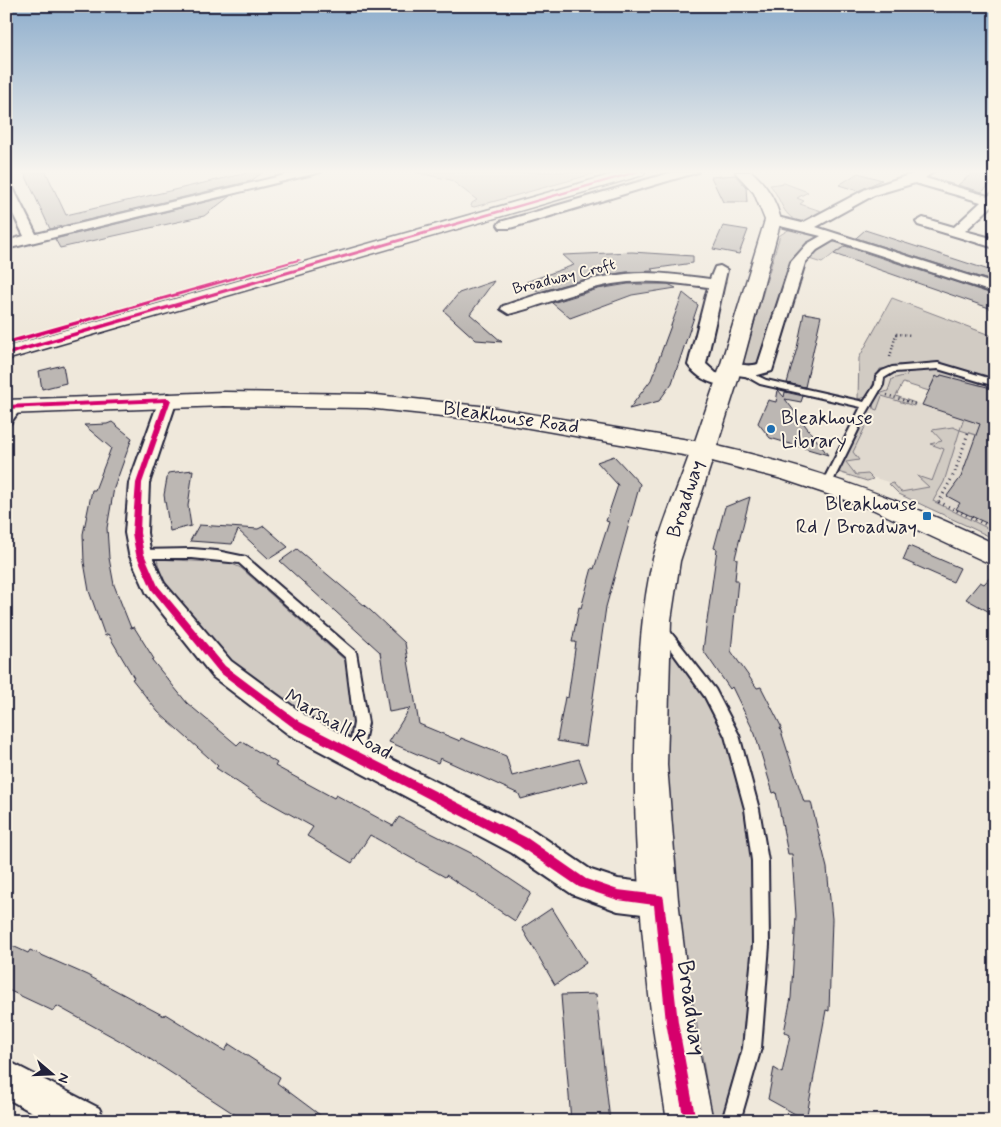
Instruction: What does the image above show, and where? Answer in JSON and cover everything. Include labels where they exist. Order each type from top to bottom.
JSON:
[{"type":"main road","points":[[6,343],[424,225]]},
{"type":"main road","points":[[6,354],[455,225]]},
{"type":"main road","name":"Broadway","points":[[690,1121],[672,1022],[659,900],[650,765],[656,620],[666,561],[702,450],[733,373],[772,225]]},
{"type":"main road","name":"Bleakhouse Road","points":[[10,412],[168,400],[308,399],[441,407],[662,441],[702,450],[826,485],[926,522],[995,556]]},
{"type":"street","points":[[24,225],[33,239]]},
{"type":"street","points":[[6,245],[94,225]]},
{"type":"street","points":[[505,225],[513,225]]},
{"type":"street","points":[[794,225],[833,235],[995,289]]},
{"type":"street","points":[[805,227],[809,225]]},
{"type":"street","points":[[932,225],[995,244]]},
{"type":"street","points":[[956,232],[964,225]]},
{"type":"street","points":[[733,373],[757,371],[766,367],[798,262],[812,247],[833,235]]},
{"type":"street","name":"Broadway Croft","points":[[509,309],[590,284],[626,278],[719,277],[697,365],[710,377],[733,373]]},
{"type":"street","name":"Marshall Road","points":[[168,400],[139,483],[136,533],[140,554],[155,588],[222,669],[296,725],[523,842],[583,883],[618,895],[659,900]]},
{"type":"street","points":[[6,1078],[86,1121]]},
{"type":"lane","points":[[826,485],[866,404],[876,391],[880,378],[885,374],[892,370],[929,367],[946,368],[995,383]]},
{"type":"lane","points":[[733,373],[763,382],[866,404]]},
{"type":"lane","name":"Marshall Road","points":[[140,554],[213,555],[242,560],[352,656],[361,723],[355,756]]},
{"type":"lane","points":[[656,620],[710,693],[732,735],[752,809],[760,861],[761,945],[752,1048],[731,1121]]},
{"type":"path","points":[[889,366],[896,334],[912,335]]},
{"type":"path","points":[[876,391],[915,404]]},
{"type":"path","points":[[968,433],[955,472],[939,502],[995,529]]},
{"type":"shaded area","points":[[790,229],[814,234],[816,239],[789,268],[769,325],[759,364],[749,367],[743,361],[780,235]]},
{"type":"shaded area","points":[[831,242],[840,242],[858,248],[852,252],[841,248],[822,263],[809,259],[816,251]]},
{"type":"shaded area","points":[[892,298],[995,337],[995,381],[937,363],[880,369],[867,397],[858,399],[859,358]]},
{"type":"shaded area","points":[[937,363],[995,381],[995,386],[984,383],[983,386],[975,384],[973,387],[941,375],[939,378],[935,377],[929,391],[903,383],[896,396],[995,428],[976,435],[956,492],[952,490],[947,496],[960,503],[956,509],[995,527],[995,539],[899,494],[890,486],[891,483],[872,477],[873,479],[867,481],[828,469],[858,407],[858,367],[885,368]]},
{"type":"shaded area","points":[[944,369],[980,381],[980,385],[975,384],[973,387],[941,375],[939,378],[935,377],[929,391],[903,383],[896,396],[915,403],[914,406],[882,396],[877,410],[874,409],[873,405],[876,395],[888,391],[892,379],[907,375],[908,372]]},
{"type":"shaded area","points":[[964,418],[995,428],[995,441],[960,430]]},
{"type":"shaded area","points":[[864,421],[868,421],[853,452],[859,460],[846,462],[856,475],[868,474],[873,479],[867,481],[838,472]]},
{"type":"shaded area","points":[[953,427],[960,430],[944,482],[933,501],[995,532],[995,539],[899,494],[889,484],[893,483],[901,492],[929,487],[917,476],[932,481],[944,449],[930,444],[942,441],[932,430]]},
{"type":"shaded area","points":[[157,559],[230,563],[241,568],[347,662],[356,726],[353,739],[347,740],[283,705],[206,639],[161,576]]},
{"type":"shaded area","points":[[668,651],[675,655],[701,686],[714,709],[734,765],[743,800],[750,834],[754,869],[756,904],[755,974],[749,1037],[739,1084],[727,1111],[720,1121],[713,1121],[678,912],[665,747]]},
{"type":"building","points":[[48,225],[68,225],[50,229]]},
{"type":"building","points":[[114,225],[165,225],[60,248],[55,239]]},
{"type":"building","points":[[723,226],[748,230],[739,254],[713,249]]},
{"type":"building","points":[[865,230],[995,272],[995,282],[856,238]]},
{"type":"building","points":[[845,246],[995,295],[995,310],[834,254]]},
{"type":"building","points":[[632,252],[693,256],[693,263],[651,269],[654,271],[626,272],[594,277],[539,292],[526,282],[574,265],[563,255]]},
{"type":"building","points":[[494,281],[470,314],[502,342],[476,340],[444,311],[459,293]]},
{"type":"building","points":[[628,284],[668,284],[676,288],[632,295],[570,318],[552,303],[598,289]]},
{"type":"building","points":[[683,293],[698,305],[672,383],[659,401],[629,409],[651,380]]},
{"type":"building","points":[[804,313],[821,316],[805,387],[787,383]]},
{"type":"building","points":[[63,365],[66,383],[42,389],[39,371]]},
{"type":"building","points":[[941,375],[995,389],[995,527],[956,509],[960,503],[947,496],[961,477],[980,424],[922,405],[936,376],[939,378]]},
{"type":"building","points":[[778,390],[784,397],[785,392],[803,396],[801,402],[785,399],[828,455],[770,438],[758,423],[768,400],[776,402]]},
{"type":"building","points":[[112,422],[132,438],[114,488],[107,528],[109,558],[114,585],[131,628],[134,627],[154,659],[152,660],[187,703],[237,745],[241,741],[277,763],[275,766],[334,798],[336,795],[393,826],[399,817],[471,853],[531,893],[515,921],[446,875],[445,877],[370,835],[352,863],[307,836],[313,827],[263,799],[216,768],[218,766],[158,712],[132,679],[134,678],[108,634],[105,636],[89,591],[84,562],[83,534],[92,490],[95,490],[111,448],[84,425]]},
{"type":"building","points":[[614,456],[640,484],[606,607],[586,746],[557,741],[565,697],[568,698],[576,642],[572,642],[579,607],[581,608],[592,568],[594,569],[609,522],[606,521],[618,485],[597,462]]},
{"type":"building","points":[[193,470],[188,506],[191,526],[170,531],[164,495],[168,473]]},
{"type":"building","points":[[750,497],[735,558],[737,559],[735,580],[738,580],[731,651],[757,688],[761,687],[782,728],[780,728],[804,802],[811,802],[827,868],[832,919],[829,1011],[826,1010],[806,1120],[768,1099],[774,1068],[782,1073],[790,1035],[784,1032],[791,998],[796,916],[792,854],[788,854],[776,792],[773,793],[755,734],[732,687],[730,689],[703,650],[717,549],[714,548],[725,507]]},
{"type":"building","points":[[199,525],[258,529],[264,526],[288,547],[269,559],[238,530],[232,544],[190,541]]},
{"type":"building","points":[[909,546],[960,568],[953,582],[903,560]]},
{"type":"building","points":[[297,549],[371,611],[405,643],[419,724],[460,741],[461,738],[506,756],[512,776],[579,759],[587,781],[521,799],[519,794],[440,758],[438,763],[389,742],[410,708],[389,712],[380,652],[280,561]]},
{"type":"building","points":[[995,572],[995,615],[966,599],[980,582],[984,584]]},
{"type":"building","points":[[552,908],[586,963],[555,985],[522,928]]},
{"type":"building","points":[[6,943],[28,953],[30,950],[87,975],[164,1016],[165,1014],[225,1051],[229,1044],[280,1077],[277,1083],[328,1121],[245,1121],[133,1048],[57,1006],[53,1011],[6,989]]},
{"type":"building","points":[[596,994],[610,1121],[571,1121],[561,995]]},
{"type":"cycle path","points":[[6,354],[455,225]]},
{"type":"cycle path","points":[[6,343],[300,260]]},
{"type":"cycle path","points":[[6,407],[168,400],[139,483],[136,533],[140,554],[155,588],[222,669],[297,725],[523,842],[583,883],[618,895],[659,900],[672,1022],[690,1121]]},
{"type":"place","name":"Bleakhouse Library","points":[[771,429]]},
{"type":"place","name":"Bleakhouse Rd / Broadway","points":[[927,516]]}]
